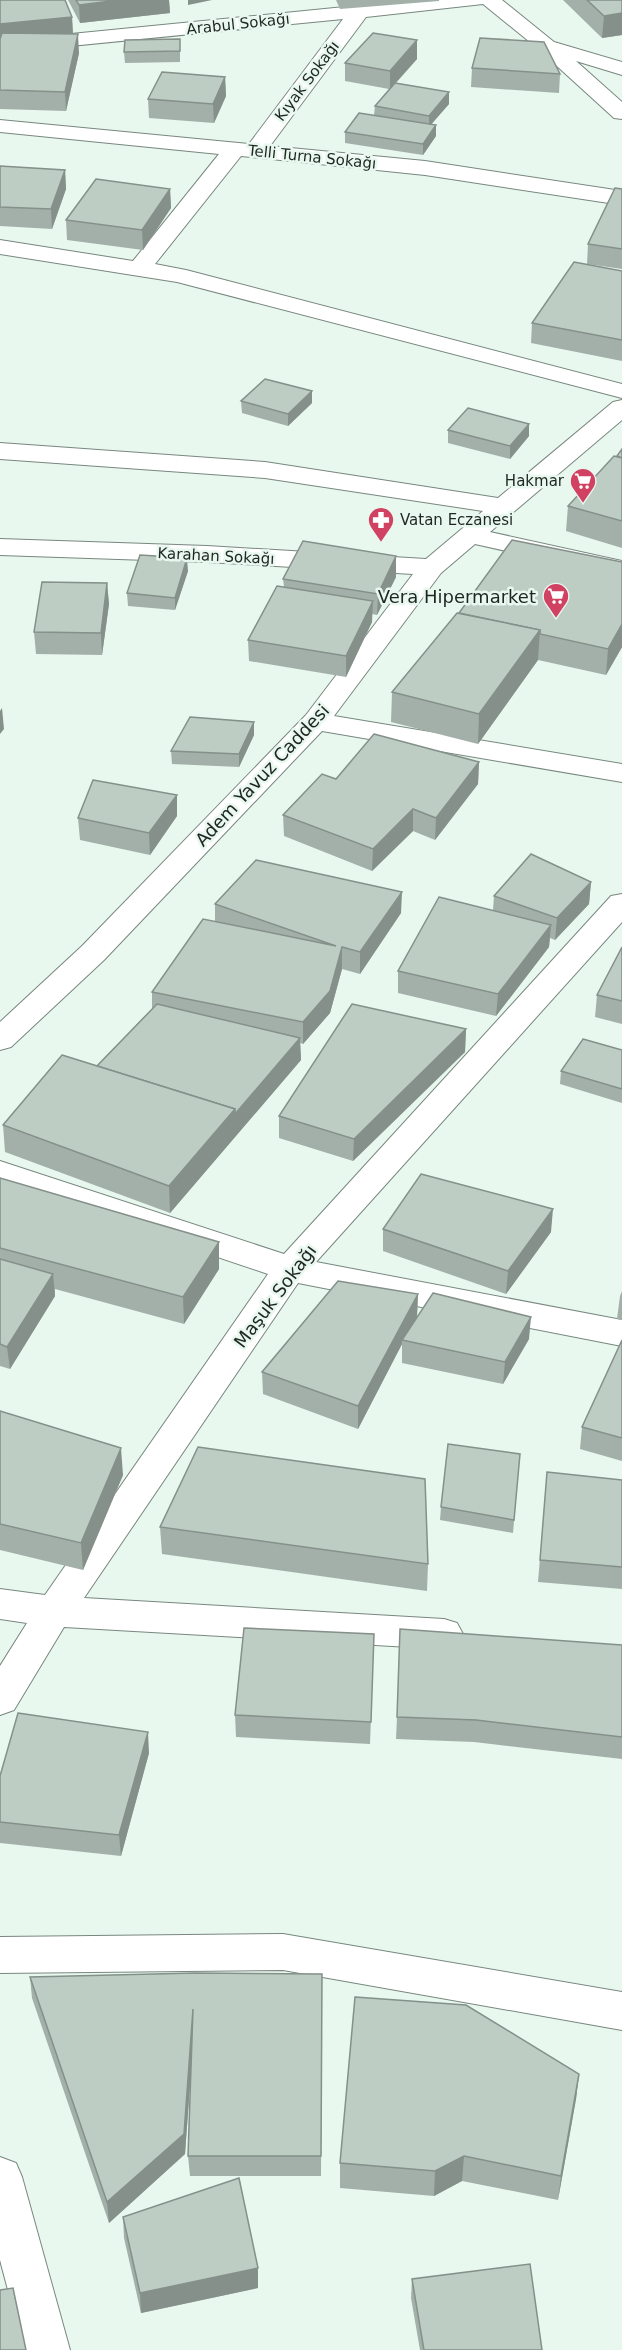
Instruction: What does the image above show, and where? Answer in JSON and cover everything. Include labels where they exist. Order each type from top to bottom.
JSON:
[{"type":"street","name":"Arabul Sokağı","points":[[0,47],[476,0]]},
{"type":"street","points":[[490,0],[543,43],[622,113]]},
{"type":"street","name":"Kıyak Sokağı","points":[[139,269],[245,150],[359,12]]},
{"type":"street","points":[[543,43],[622,69]]},
{"type":"street","name":"Telli Turna Sokağı","points":[[0,126],[425,168],[622,198]]},
{"type":"street","points":[[0,248],[178,275],[622,392]]},
{"type":"street","name":"Adem Yavuz Caddesi","points":[[0,1040],[93,953],[316,721],[432,567],[622,407]]},
{"type":"street","points":[[0,451],[265,470],[505,507]]},
{"type":"street","points":[[470,535],[622,569]]},
{"type":"street","name":"Karahan Sokağı","points":[[0,548],[207,554],[432,567]]},
{"type":"street","points":[[316,721],[622,773]]},
{"type":"street","name":"Maşuk Sokağı","points":[[0,1699],[54,1611],[290,1269],[622,903]]},
{"type":"street","points":[[0,1172],[290,1269],[622,1333]]},
{"type":"street","points":[[0,1604],[54,1611],[480,1637]]},
{"type":"street","points":[[0,1955],[283,1952],[622,2012]]},
{"type":"street","points":[[0,2177],[47,2350]]},
{"type":"building","points":[[0,0],[65,0],[72,17],[0,24]]},
{"type":"building","points":[[76,0],[119,0],[79,5]]},
{"type":"building","points":[[587,0],[622,0],[622,13],[604,16]]},
{"type":"building","points":[[2,33],[78,34],[65,92],[0,90]]},
{"type":"building","points":[[373,33],[417,40],[390,71],[345,63]]},
{"type":"building","points":[[480,38],[544,42],[560,74],[472,68]]},
{"type":"building","points":[[180,39],[180,51],[124,52],[125,40]]},
{"type":"building","points":[[162,72],[225,77],[213,104],[148,99]]},
{"type":"building","points":[[395,83],[449,92],[429,116],[375,106]]},
{"type":"building","points":[[359,113],[436,125],[423,144],[345,132]]},
{"type":"building","points":[[0,166],[65,170],[51,209],[0,207]]},
{"type":"building","points":[[96,179],[170,189],[142,230],[66,220]]},
{"type":"building","points":[[615,188],[622,189],[622,249],[588,244]]},
{"type":"building","points":[[574,262],[622,271],[622,340],[532,323]]},
{"type":"building","points":[[265,379],[312,391],[288,414],[241,401]]},
{"type":"building","points":[[468,408],[529,424],[510,446],[448,430]]},
{"type":"building","points":[[614,456],[622,458],[622,521],[568,506]]},
{"type":"building","points":[[512,540],[622,562],[622,624],[608,649],[540,634],[540,630],[459,613]]},
{"type":"building","points":[[303,541],[396,556],[378,594],[283,579]]},
{"type":"building","points":[[140,555],[187,558],[175,598],[127,593]]},
{"type":"building","points":[[42,582],[107,583],[101,633],[34,632]]},
{"type":"building","points":[[277,586],[373,601],[346,656],[248,640]]},
{"type":"building","points":[[457,613],[540,630],[479,714],[392,692]]},
{"type":"building","points":[[190,717],[254,722],[239,754],[171,751]]},
{"type":"building","points":[[374,734],[479,762],[436,818],[413,809],[373,849],[283,815],[322,774],[336,779]]},
{"type":"building","points":[[93,780],[177,795],[149,833],[78,818]]},
{"type":"building","points":[[531,854],[591,882],[557,918],[494,896]]},
{"type":"building","points":[[256,860],[402,892],[360,952],[342,947],[330,991],[303,1022],[152,992],[203,919],[336,946],[215,904]]},
{"type":"building","points":[[439,897],[551,925],[498,994],[398,971]]},
{"type":"building","points":[[622,947],[622,1001],[597,995]]},
{"type":"building","points":[[157,1004],[300,1038],[235,1114],[235,1109],[97,1066]]},
{"type":"building","points":[[352,1004],[466,1029],[354,1139],[279,1116]]},
{"type":"building","points":[[583,1039],[622,1050],[622,1089],[561,1071]]},
{"type":"building","points":[[62,1055],[235,1109],[169,1186],[3,1125]]},
{"type":"building","points":[[421,1174],[553,1209],[508,1271],[383,1229]]},
{"type":"building","points":[[0,1178],[219,1242],[183,1297],[0,1248]]},
{"type":"building","points":[[0,1259],[53,1274],[7,1347],[0,1344]]},
{"type":"building","points":[[338,1281],[418,1294],[358,1406],[262,1372]]},
{"type":"building","points":[[433,1293],[531,1317],[505,1362],[402,1340]]},
{"type":"building","points":[[622,1340],[622,1438],[582,1427]]},
{"type":"building","points":[[0,1411],[121,1448],[81,1543],[0,1524]]},
{"type":"building","points":[[448,1444],[520,1454],[514,1520],[441,1507]]},
{"type":"building","points":[[198,1447],[425,1479],[428,1564],[160,1527]]},
{"type":"building","points":[[547,1472],[622,1480],[622,1567],[540,1560]]},
{"type":"building","points":[[244,1628],[374,1634],[371,1722],[235,1715]]},
{"type":"building","points":[[400,1629],[622,1645],[622,1737],[476,1720],[397,1717]]},
{"type":"building","points":[[18,1713],[148,1732],[119,1835],[0,1822],[0,1776]]},
{"type":"building","points":[[195,1973],[322,1974],[321,2156],[188,2156],[193,2009],[184,2134],[107,2202],[30,1977]]},
{"type":"building","points":[[355,1997],[466,2005],[579,2074],[561,2176],[464,2156],[435,2171],[340,2163]]},
{"type":"building","points":[[239,2178],[258,2268],[140,2293],[123,2217]]},
{"type":"building","points":[[530,2264],[542,2350],[424,2350],[412,2279]]},
{"type":"building","points":[[13,2288],[26,2350],[0,2350],[0,2290]]},
{"type":"place","name":"Hakmar","points":[[583,504]]},
{"type":"place","name":"Vatan Eczanesi","points":[[381,543]]},
{"type":"place","name":"Vera Hipermarket","points":[[556,619]]}]
